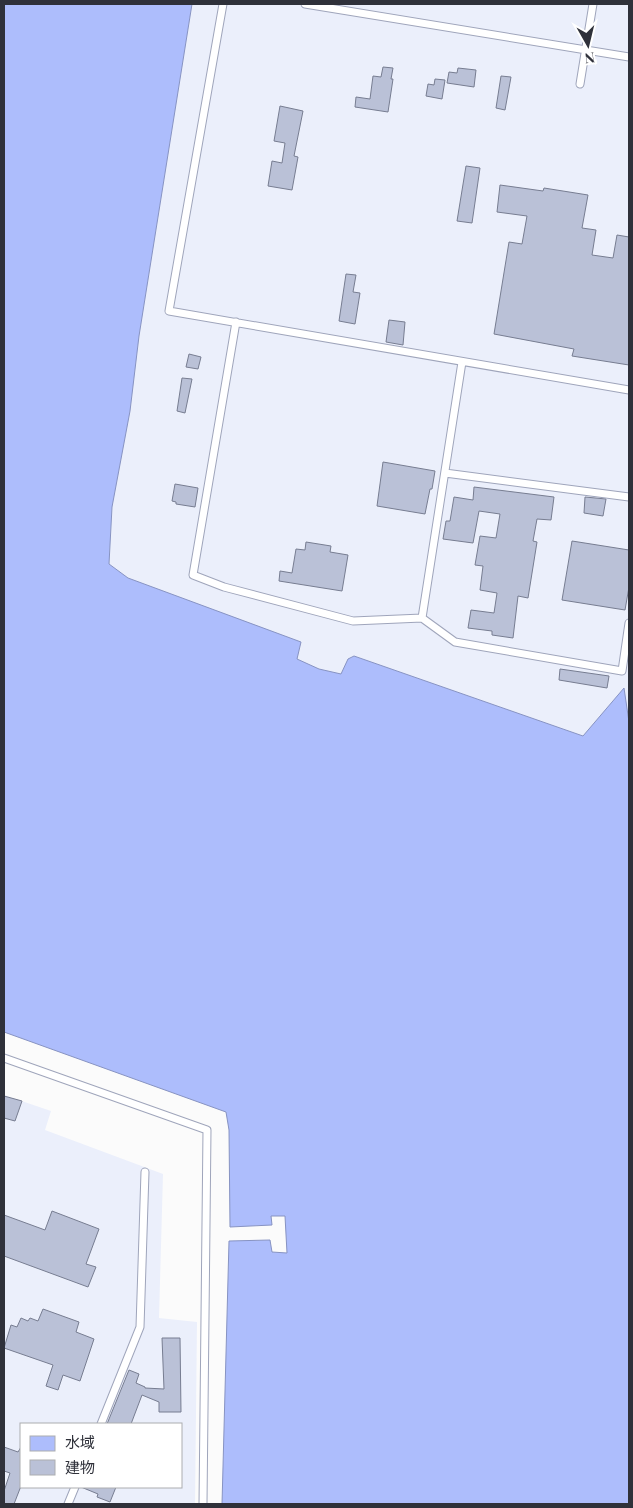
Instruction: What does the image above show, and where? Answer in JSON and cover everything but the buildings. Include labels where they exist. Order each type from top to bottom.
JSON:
[{"type":"lane","points":[[222,4],[169,311],[629,390]]},
{"type":"lane","points":[[305,4],[629,58]]},
{"type":"lane","points":[[580,84],[593,4]]},
{"type":"lane","points":[[236,322],[193,575],[224,587],[353,621],[422,618],[455,642],[622,671],[629,623]]},
{"type":"lane","points":[[422,618],[462,362]]},
{"type":"lane","points":[[445,473],[629,497]]},
{"type":"lane","points":[[4,1058],[207,1130],[203,1504]]},
{"type":"lane","points":[[101,1423],[140,1327],[145,1172]]},
{"type":"lane","points":[[68,1504],[75,1488]]},
{"type":"shaded area","points":[[192,4],[629,4],[629,722],[624,689],[584,736],[354,656],[348,659],[341,674],[319,669],[297,659],[301,642],[128,578],[109,564],[112,507],[130,411],[139,336]]},
{"type":"shaded area","points":[[4,1095],[51,1111],[45,1130],[163,1174],[159,1318],[197,1322],[195,1504],[4,1504]]},
{"type":"water","points":[[4,4],[192,4],[139,336],[130,411],[112,507],[109,564],[128,578],[301,642],[297,659],[319,669],[341,674],[348,659],[354,656],[583,736],[624,688],[629,722],[629,1504],[222,1504],[229,1241],[270,1240],[272,1252],[287,1253],[285,1216],[271,1216],[272,1225],[230,1227],[229,1130],[226,1112],[4,1032]]}]
